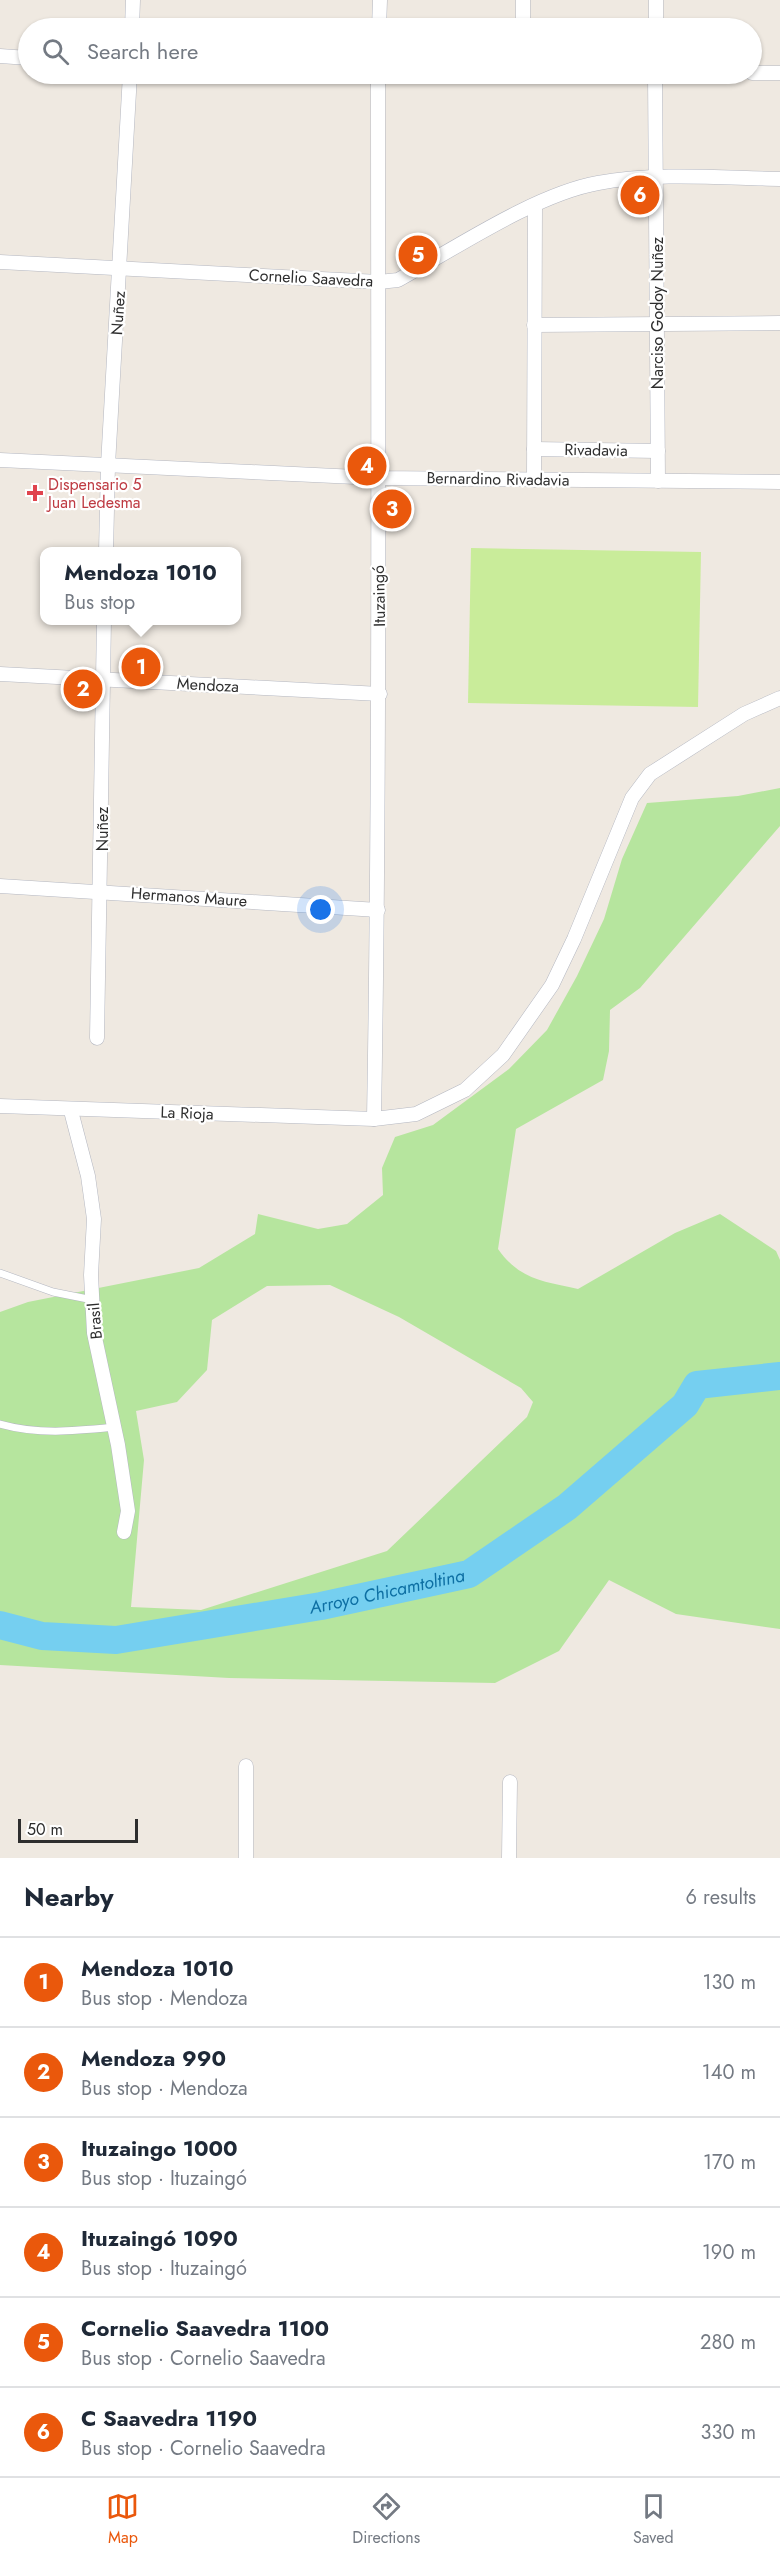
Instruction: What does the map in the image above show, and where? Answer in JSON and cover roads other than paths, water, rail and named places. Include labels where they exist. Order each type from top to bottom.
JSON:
[{"type":"street","points":[[132,18],[133,0]]},
{"type":"street","points":[[379,18],[380,0]]},
{"type":"street","points":[[523,0],[523,18]]},
{"type":"street","points":[[656,0],[656,18]]},
{"type":"street","points":[[0,56],[18,57]]},
{"type":"street","points":[[762,73],[780,73]]},
{"type":"street","name":"Nuñez","points":[[106,547],[108,465],[121,267],[130,84]]},
{"type":"street","name":"Ituzaingó","points":[[374,1119],[380,694],[376,478],[379,282],[378,84]]},
{"type":"street","name":"Narciso Godoy Nuñez","points":[[655,84],[658,481]]},
{"type":"street","name":"Cornelio Saavedra","points":[[0,262],[379,282],[398,280],[535,205],[598,183],[657,178],[780,178]]},
{"type":"street","points":[[534,480],[535,205]]},
{"type":"street","points":[[534,325],[780,323]]},
{"type":"street","name":"Rivadavia","points":[[534,449],[658,451]]},
{"type":"street","name":"Bernardino Rivadavia","points":[[0,460],[376,478],[780,482]]},
{"type":"street","name":"Nuñez","points":[[97,1038],[104,625]]},
{"type":"street","name":"Mendoza","points":[[0,674],[380,694]]},
{"type":"street","name":"La Rioja","points":[[0,1106],[71,1111],[374,1119],[416,1113],[465,1090],[503,1055],[552,985],[574,939],[632,798],[650,774],[744,714],[780,698]]},
{"type":"street","name":"Hermanos Maure","points":[[0,886],[378,910]]},
{"type":"street","name":"Brasil","points":[[71,1111],[88,1176],[94,1219],[94,1333],[115,1427],[128,1511],[124,1532]]},
{"type":"street","points":[[246,1766],[246,1858]]},
{"type":"street","points":[[509,1858],[510,1782]]},
{"type":"lane","points":[[0,1273],[53,1292],[93,1300]]},
{"type":"lane","points":[[0,1424],[25,1431],[50,1433],[115,1427]]},
{"type":"waterway","name":"Arroyo Chicamtoltina","points":[[0,1625],[42,1636],[116,1640],[321,1606],[469,1574],[567,1507],[685,1405],[697,1385],[780,1376]]},
{"type":"place","name":"C Saavedra 1190","points":[[640,195]]},
{"type":"place","name":"Cornelio Saavedra 1100","points":[[418,255]]},
{"type":"place","name":"Ituzaingó 1090","points":[[367,466]]},
{"type":"place","name":"Dispensario 5 Juan Ledesma","points":[[35,493]]},
{"type":"place","name":"Ituzaingo 1000","points":[[392,509]]},
{"type":"place","name":"Mendoza 1010","points":[[141,667]]},
{"type":"place","name":"Mendoza 990","points":[[83,689]]}]
